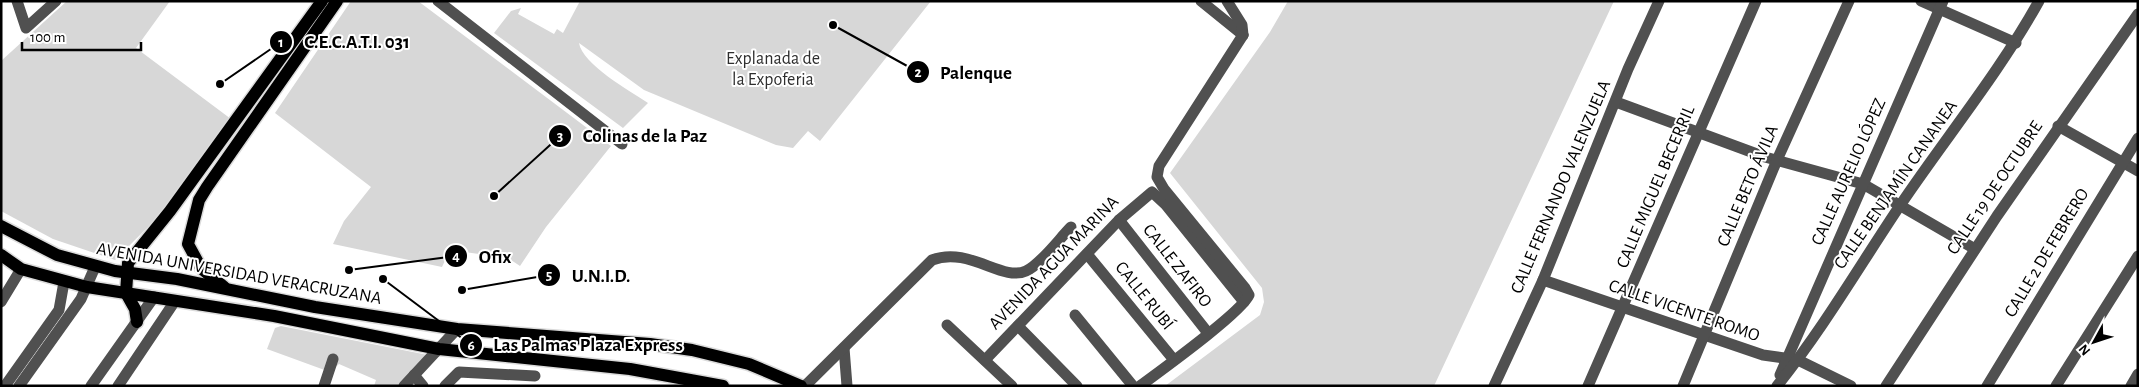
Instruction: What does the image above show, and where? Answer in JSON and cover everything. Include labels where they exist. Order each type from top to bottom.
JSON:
[{"type":"main road","points":[[137,322],[136,309],[126,294],[128,263],[170,211],[322,1]]},
{"type":"main road","points":[[230,291],[210,277],[194,256],[188,244],[199,200],[215,173],[264,108],[337,1]]},
{"type":"main road","points":[[170,211],[177,207],[186,208],[190,212],[192,224]]},
{"type":"main road","name":"AVENIDA UNIVERSIDAD VERACRUZANA","points":[[1,226],[38,247],[95,267],[178,279],[230,291],[457,329],[650,344],[692,350],[749,364],[803,386]]},
{"type":"main road","name":"AVENIDA UNIVERSIDAD VERACRUZANA","points":[[1,255],[22,269],[87,287],[302,322],[439,349],[630,369],[723,386]]},
{"type":"main road","points":[[1,264],[22,269]]},
{"type":"main road","points":[[302,322],[309,316],[336,317],[343,311]]},
{"type":"street","points":[[17,1],[26,28],[56,1]]},
{"type":"street","points":[[438,1],[622,144]]},
{"type":"street","points":[[1201,1],[1243,35]]},
{"type":"street","points":[[1140,386],[1208,333],[1246,299],[1245,288],[1157,177],[1160,166],[1243,35],[1242,25],[1227,1]]},
{"type":"street","name":"CALLE FERNANDO VALENZUELA","points":[[1494,386],[1543,280],[1616,102],[1660,1]]},
{"type":"street","name":"CALLE MIGUEL BECERRIL","points":[[1588,386],[1756,1]]},
{"type":"street","name":"CALLE BETO ÁVILA","points":[[1683,386],[1777,160],[1849,1]]},
{"type":"street","points":[[1920,1],[1942,5],[2016,43]]},
{"type":"street","name":"CALLE BENJAMÍN CANANEA","points":[[1793,359],[2016,43],[2039,1]]},
{"type":"street","name":"CALLE AURELIO LÓPEZ","points":[[1793,359],[1863,184],[1942,5]]},
{"type":"street","name":"CALLE 19 DE OCTUBRE","points":[[1886,386],[2058,126],[2138,14]]},
{"type":"street","points":[[1616,102],[1777,160],[1863,184],[1901,204],[1975,249]]},
{"type":"street","points":[[2058,126],[2138,171]]},
{"type":"street","name":"CALLE 2 DE FEBRERO","points":[[1988,386],[2138,138]]},
{"type":"street","name":"AVENIDA AGUA MARINA","points":[[985,360],[1119,220],[1150,192],[1155,193],[1166,205],[1246,299]]},
{"type":"street","name":"CALLE ZAFIRO","points":[[1119,220],[1208,333]]},
{"type":"street","points":[[803,386],[932,260],[943,256],[955,256],[988,265],[1008,273],[1019,273],[1031,268],[1071,227]]},
{"type":"street","name":"CALLE RUBÍ","points":[[1087,254],[1174,360]]},
{"type":"street","points":[[2056,386],[2138,256]]},
{"type":"street","points":[[19,386],[87,287],[95,267]]},
{"type":"street","points":[[1,302],[22,269]]},
{"type":"street","name":"CALLE VICENTE ROMO","points":[[1543,280],[1623,309],[1763,355],[1793,359],[1851,386]]},
{"type":"street","points":[[5,386],[59,310],[64,282]]},
{"type":"street","points":[[91,386],[154,298]]},
{"type":"street","points":[[103,369],[119,384],[175,301]]},
{"type":"street","points":[[59,310],[69,315]]},
{"type":"street","points":[[1075,315],[1133,386]]},
{"type":"street","points":[[947,324],[1012,386]]},
{"type":"street","points":[[1018,326],[1077,386]]},
{"type":"street","points":[[404,386],[457,329]]},
{"type":"street","points":[[844,348],[847,386]]},
{"type":"street","points":[[324,386],[333,359]]},
{"type":"street","points":[[1776,386],[1793,359]]},
{"type":"street","points":[[445,386],[459,372],[535,376]]},
{"type":"street","points":[[2131,386],[2138,374]]},
{"type":"street","points":[[414,375],[423,386]]},
{"type":"green space","points":[[67,1],[170,1],[136,48],[231,119],[159,216],[115,260],[53,239],[1,211],[1,61]]},
{"type":"green space","points":[[351,1],[418,1],[611,146],[546,227],[520,266],[508,258],[450,250],[442,267],[333,244],[344,221],[371,187],[275,113]]},
{"type":"green space","name":"Explanada de la Expoferia","points":[[580,1],[931,1],[820,141],[808,131],[793,148],[776,145],[644,90],[579,43],[582,51],[597,68],[648,103],[623,128],[494,33],[511,11],[521,8],[518,14],[554,34],[557,29],[563,33]]},
{"type":"green space","points":[[1288,1],[1614,1],[1434,386],[1165,386],[1260,315],[1264,302],[1262,288],[1170,173],[1270,32]]},
{"type":"green space","points":[[281,326],[428,355],[406,386],[374,386],[376,380],[339,364],[330,372],[267,349],[275,328]]},
{"type":"place","name":"Palenque","points":[[833,25]]},
{"type":"place","name":"C.E.C.A.T.I. 031","points":[[220,84]]},
{"type":"place","name":"Colinas de la Paz","points":[[494,196]]},
{"type":"place","name":"Ofix","points":[[349,270]]},
{"type":"place","name":"Las Palmas Plaza Express","points":[[383,279]]},
{"type":"place","name":"U.N.I.D.","points":[[462,290]]}]
